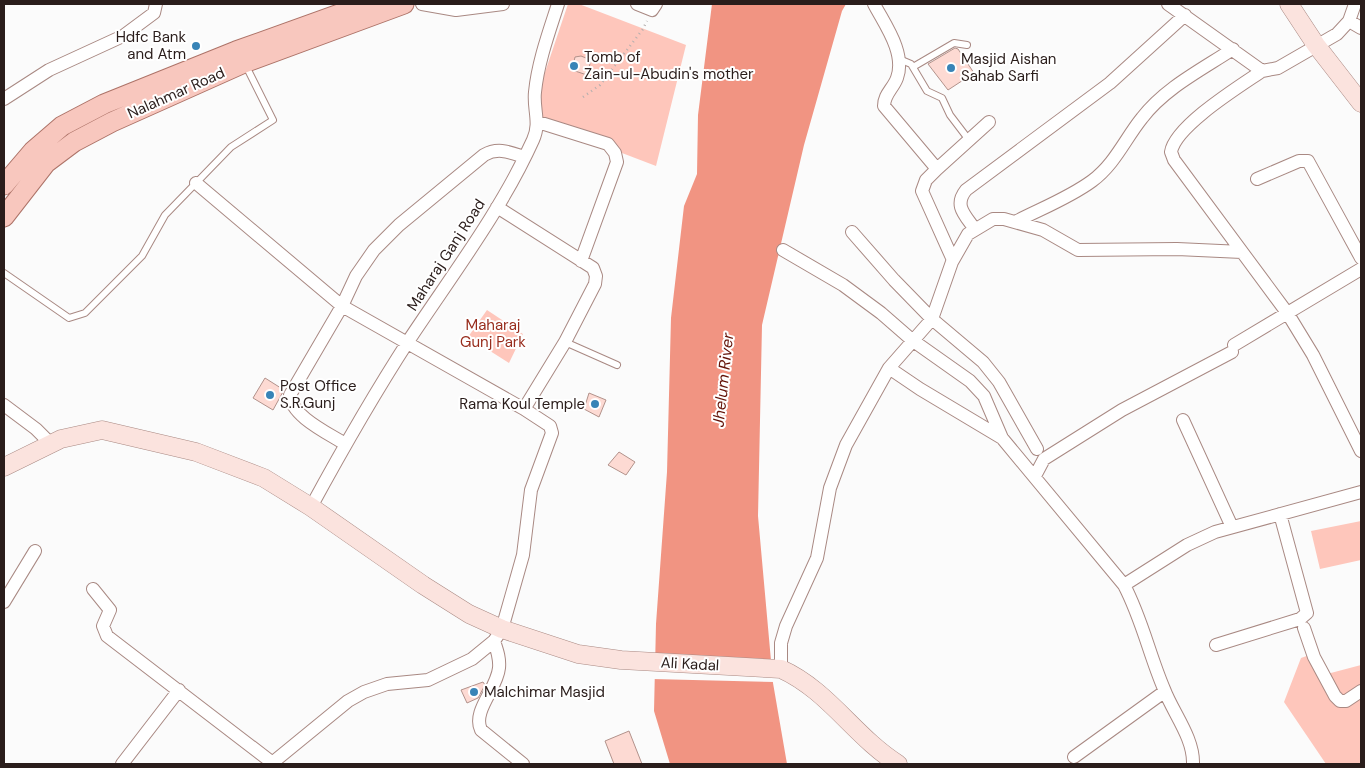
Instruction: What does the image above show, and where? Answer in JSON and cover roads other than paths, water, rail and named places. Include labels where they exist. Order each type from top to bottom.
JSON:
[{"type":"main road","points":[[372,7],[404,4]]},
{"type":"main road","name":"Nalahmar Road","points":[[4,217],[46,163],[74,142],[112,122],[244,62],[372,7]]},
{"type":"main road","name":"Nalahmar Road","points":[[4,185],[33,151],[62,126],[104,104],[236,51],[372,7]]},
{"type":"street","points":[[4,99],[49,70],[123,36],[154,13],[156,4]]},
{"type":"street","points":[[422,4],[456,10],[503,4]]},
{"type":"street","name":"Maharaj Ganj Road","points":[[311,507],[345,444],[408,342],[497,207],[534,139],[538,122],[535,93],[545,46],[558,4]]},
{"type":"street","points":[[637,4],[654,7]]},
{"type":"street","points":[[874,4],[896,46],[899,59],[897,79],[886,94],[884,106],[936,169]]},
{"type":"street","points":[[1168,4],[1262,71]]},
{"type":"street","points":[[1289,4],[1316,45],[1359,98]]},
{"type":"street","points":[[1355,4],[1349,21],[1337,34],[1278,68],[1262,71],[1199,117],[1176,140],[1171,152],[1288,314],[1313,355],[1361,451]]},
{"type":"street","points":[[974,228],[959,206],[960,198],[966,190],[1110,84],[1186,15]]},
{"type":"street","points":[[1349,21],[1361,28]]},
{"type":"street","points":[[1014,222],[1092,180],[1116,157],[1141,118],[1156,102],[1171,89],[1233,50]]},
{"type":"street","points":[[538,122],[608,144],[615,153],[616,162],[581,261]]},
{"type":"street","points":[[953,260],[922,191],[926,180],[936,169],[989,122]]},
{"type":"street","points":[[345,444],[296,412],[290,402],[290,395],[342,306],[356,276],[374,250],[398,225],[472,164],[492,150],[502,150],[524,157]]},
{"type":"street","points":[[1257,179],[1299,161],[1308,161],[1361,258]]},
{"type":"street","points":[[196,183],[342,306],[408,342],[550,426],[552,433],[530,490],[523,555],[498,635],[499,668],[494,685],[478,717],[478,724],[481,730],[523,764]]},
{"type":"street","points":[[497,207],[593,268],[596,276],[595,284],[565,342],[524,409]]},
{"type":"street","points":[[781,669],[781,643],[786,626],[817,558],[830,488],[846,445],[889,368],[932,319],[953,260],[961,243],[974,228],[994,219],[1014,222],[1043,230],[1078,250],[1177,249],[1242,252]]},
{"type":"street","points":[[852,232],[894,280],[932,319],[978,357],[1000,382],[1037,449]]},
{"type":"street","points":[[783,250],[843,285],[881,313],[912,340],[970,381],[984,396],[1002,438],[1124,585],[1138,612],[1164,692],[1188,741],[1193,756],[1193,764]]},
{"type":"street","points":[[1034,476],[1044,459],[1122,410],[1233,349],[1361,269]]},
{"type":"street","points":[[889,368],[920,389],[1002,438]]},
{"type":"street","points":[[4,405],[36,429],[50,444]]},
{"type":"street","points":[[1182,420],[1232,527]]},
{"type":"street","name":"Ali Kadal","points":[[4,467],[50,444],[83,432],[102,430],[196,452],[264,478],[311,507],[498,635],[578,654],[621,660],[781,669],[802,678],[882,754],[898,764]]},
{"type":"street","points":[[1124,585],[1187,545],[1216,532],[1361,492]]},
{"type":"street","points":[[1216,645],[1300,620],[1307,613],[1280,514]]},
{"type":"street","points":[[4,602],[35,551]]},
{"type":"street","points":[[92,590],[110,610],[103,626],[107,636],[272,764],[348,701],[364,692],[388,684],[434,678],[472,659],[498,635]]},
{"type":"street","points":[[1304,628],[1314,656],[1335,696],[1340,701],[1346,701],[1361,691]]},
{"type":"street","points":[[122,764],[179,690]]},
{"type":"street","points":[[1074,757],[1164,692]]},
{"type":"lane","points":[[913,67],[954,43],[967,45]]},
{"type":"lane","points":[[899,59],[911,64],[927,91],[942,98],[950,115],[969,140]]},
{"type":"lane","points":[[4,273],[69,318],[85,313],[142,256],[165,216],[231,147],[273,120],[244,62]]},
{"type":"lane","points":[[565,342],[617,365]]},
{"type":"water","name":"Jhelum River","points":[[712,4],[846,4],[842,11],[804,145],[762,325],[758,516],[773,683],[787,764],[670,764],[654,711],[656,624],[667,472],[671,318],[684,206],[697,174],[698,115]]},
{"type":"place","name":"Hdfc Bank and Atm","points":[[196,46]]},
{"type":"place","name":"Tomb of Zain-ul-Abudin's mother","points":[[574,66]]},
{"type":"place","name":"Masjid Aishan Sahab Sarfi","points":[[951,68]]},
{"type":"place","name":"Post Office S.R.Gunj","points":[[270,395]]},
{"type":"place","name":"Rama Koul Temple","points":[[595,404]]},
{"type":"place","name":"Malchimar Masjid","points":[[474,692]]},
{"type":"park label","name":"Maharaj Gunj Park","points":[[493,334]]}]
